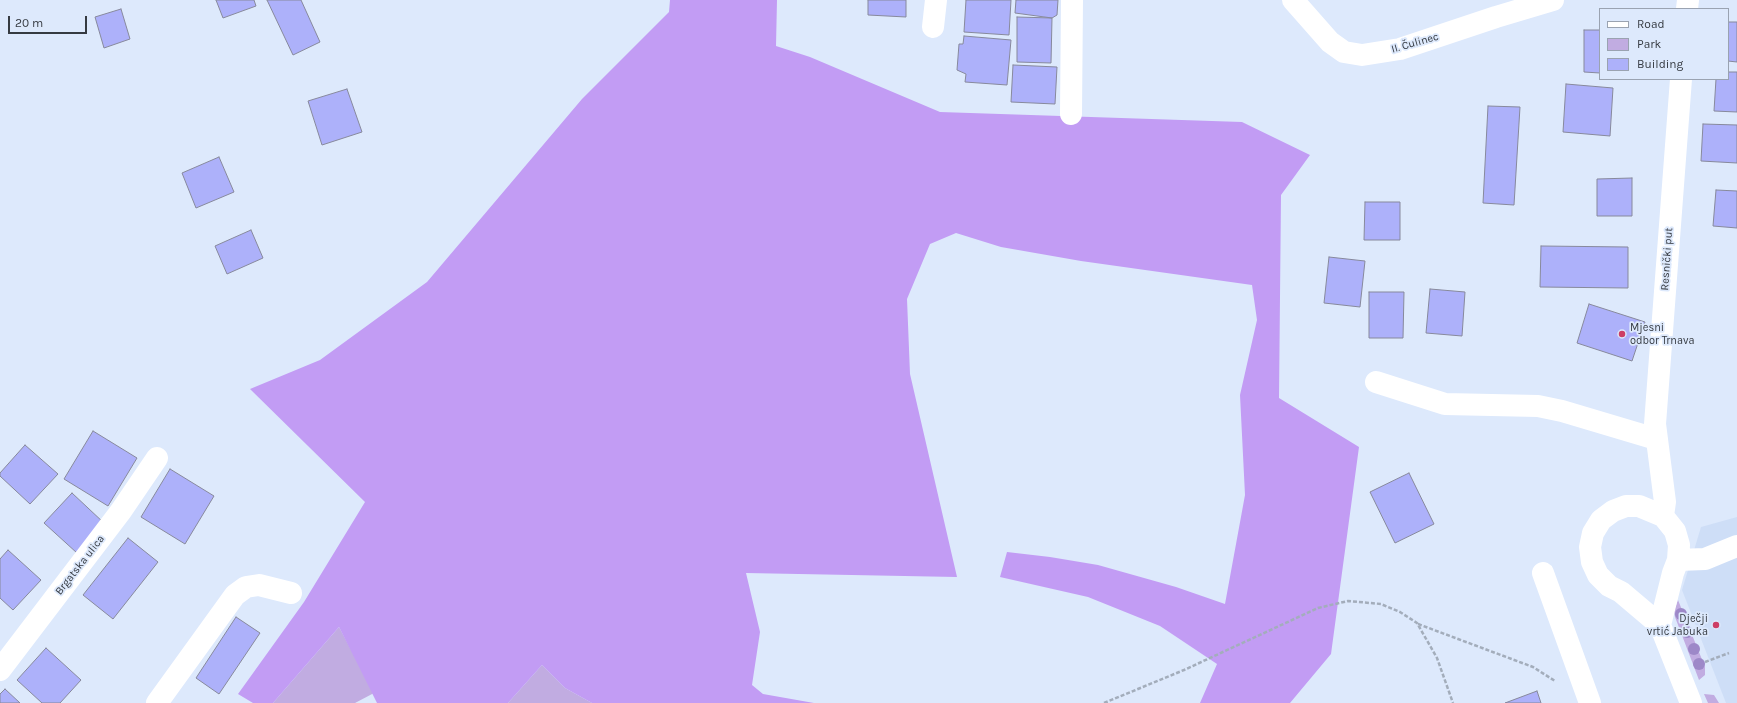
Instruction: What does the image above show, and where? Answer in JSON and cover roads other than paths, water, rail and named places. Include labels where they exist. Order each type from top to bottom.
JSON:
[{"type":"street","points":[[933,27],[936,0]]},
{"type":"street","points":[[1071,114],[1072,0]]},
{"type":"street","name":"II. Čulinec","points":[[1293,0],[1330,42],[1344,52],[1362,55],[1400,49],[1553,0]]},
{"type":"street","name":"Resnički put","points":[[1663,516],[1665,502],[1655,424],[1681,80]]},
{"type":"street","points":[[1376,382],[1445,404],[1538,406],[1562,411],[1656,439]]},
{"type":"street","name":"Brgatska ulica","points":[[0,670],[121,511],[157,458]]},
{"type":"street","points":[[1660,625],[1672,573],[1678,560],[1679,545],[1675,531],[1663,516],[1638,506],[1626,506],[1612,511],[1601,520],[1593,533],[1590,547],[1592,562],[1598,575],[1608,586],[1621,592],[1660,625],[1691,703]]},
{"type":"street","points":[[1678,560],[1705,559],[1737,546]]},
{"type":"street","points":[[1543,573],[1589,701]]},
{"type":"street","points":[[157,703],[235,595],[246,587],[259,585],[291,593]]},
{"type":"place","name":"Mjesni odbor Trnava","points":[[1622,334]]},
{"type":"place","name":"Dječji vrtić Jabuka","points":[[1716,625]]}]
